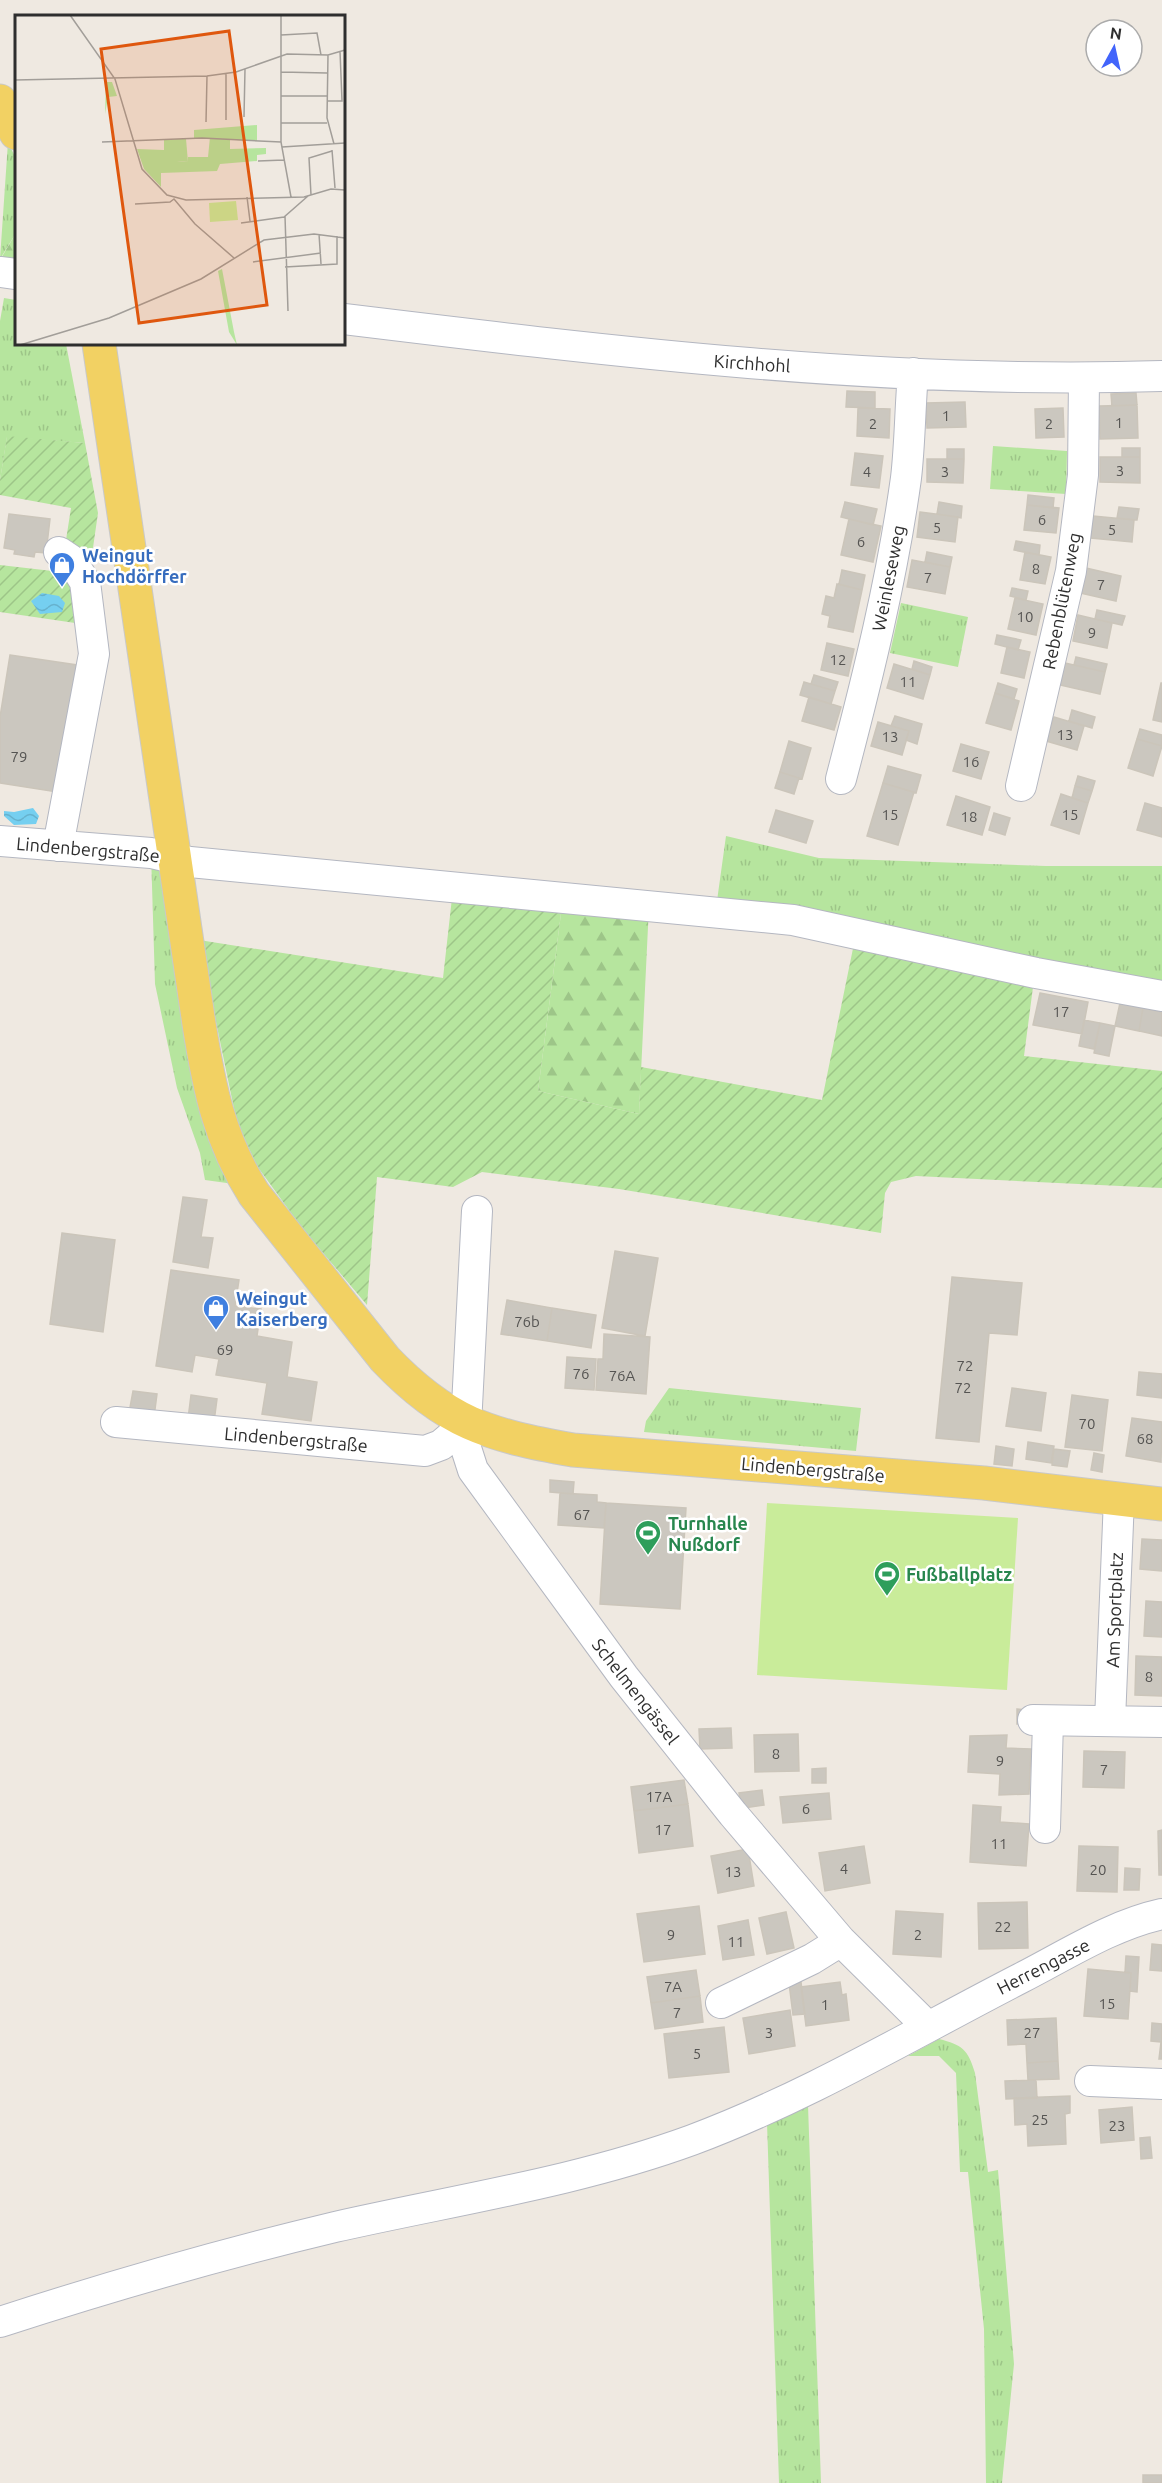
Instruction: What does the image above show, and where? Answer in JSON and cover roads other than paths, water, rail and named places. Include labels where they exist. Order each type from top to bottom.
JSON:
[{"type":"main road","points":[[0,101],[15,131]]},
{"type":"main road","name":"Lindenbergstraße","points":[[99,345],[199,1024],[210,1091],[219,1124],[240,1173],[272,1218],[385,1359],[406,1381],[451,1415],[467,1423],[517,1440],[573,1450],[984,1483],[1162,1504]]},
{"type":"street","points":[[0,272],[15,274]]},
{"type":"street","name":"Kirchhohl","points":[[345,319],[730,362],[912,373],[1084,378],[1162,376]]},
{"type":"street","name":"Weinleseweg","points":[[841,779],[879,627],[894,552],[906,476],[912,373]]},
{"type":"street","name":"Rebenblütenweg","points":[[1021,786],[1071,571],[1083,475],[1084,378]]},
{"type":"street","points":[[58,552],[71,560],[85,582],[94,654],[58,846]]},
{"type":"street","name":"Lindenbergstraße","points":[[0,841],[151,853],[190,862],[282,872],[793,920],[1036,973],[1162,996]]},
{"type":"street","name":"Schelmengässel","points":[[477,1210],[465,1445],[473,1470],[493,1501],[624,1677],[734,1814],[841,1941],[928,2027]]},
{"type":"street","name":"Lindenbergstraße","points":[[116,1422],[425,1451],[441,1445],[467,1423]]},
{"type":"street","name":"Am Sportplatz","points":[[1110,1721],[1119,1498]]},
{"type":"street","points":[[1045,1828],[1040,1720],[1162,1722]]},
{"type":"street","name":"Herrengasse","points":[[0,2322],[144,2276],[219,2256],[335,2227],[604,2168],[690,2141],[783,2103],[1101,1936],[1162,1914]]},
{"type":"street","points":[[721,2003],[812,1959],[841,1941]]},
{"type":"street","points":[[1090,2082],[1162,2084]]},
{"type":"water","points":[[42,593],[59,596],[65,603],[62,612],[40,614],[31,601]]},
{"type":"water","points":[[33,808],[39,816],[36,824],[14,825],[4,816],[4,811],[14,812]]},
{"type":"place","name":"Weingut Hochdörffer","points":[[62,588]]},
{"type":"place","name":"Weingut Kaiserberg","points":[[216,1331]]},
{"type":"place","name":"Turnhalle Nußdorf","points":[[648,1556]]},
{"type":"place","name":"Fußballplatz","points":[[887,1597]]}]
